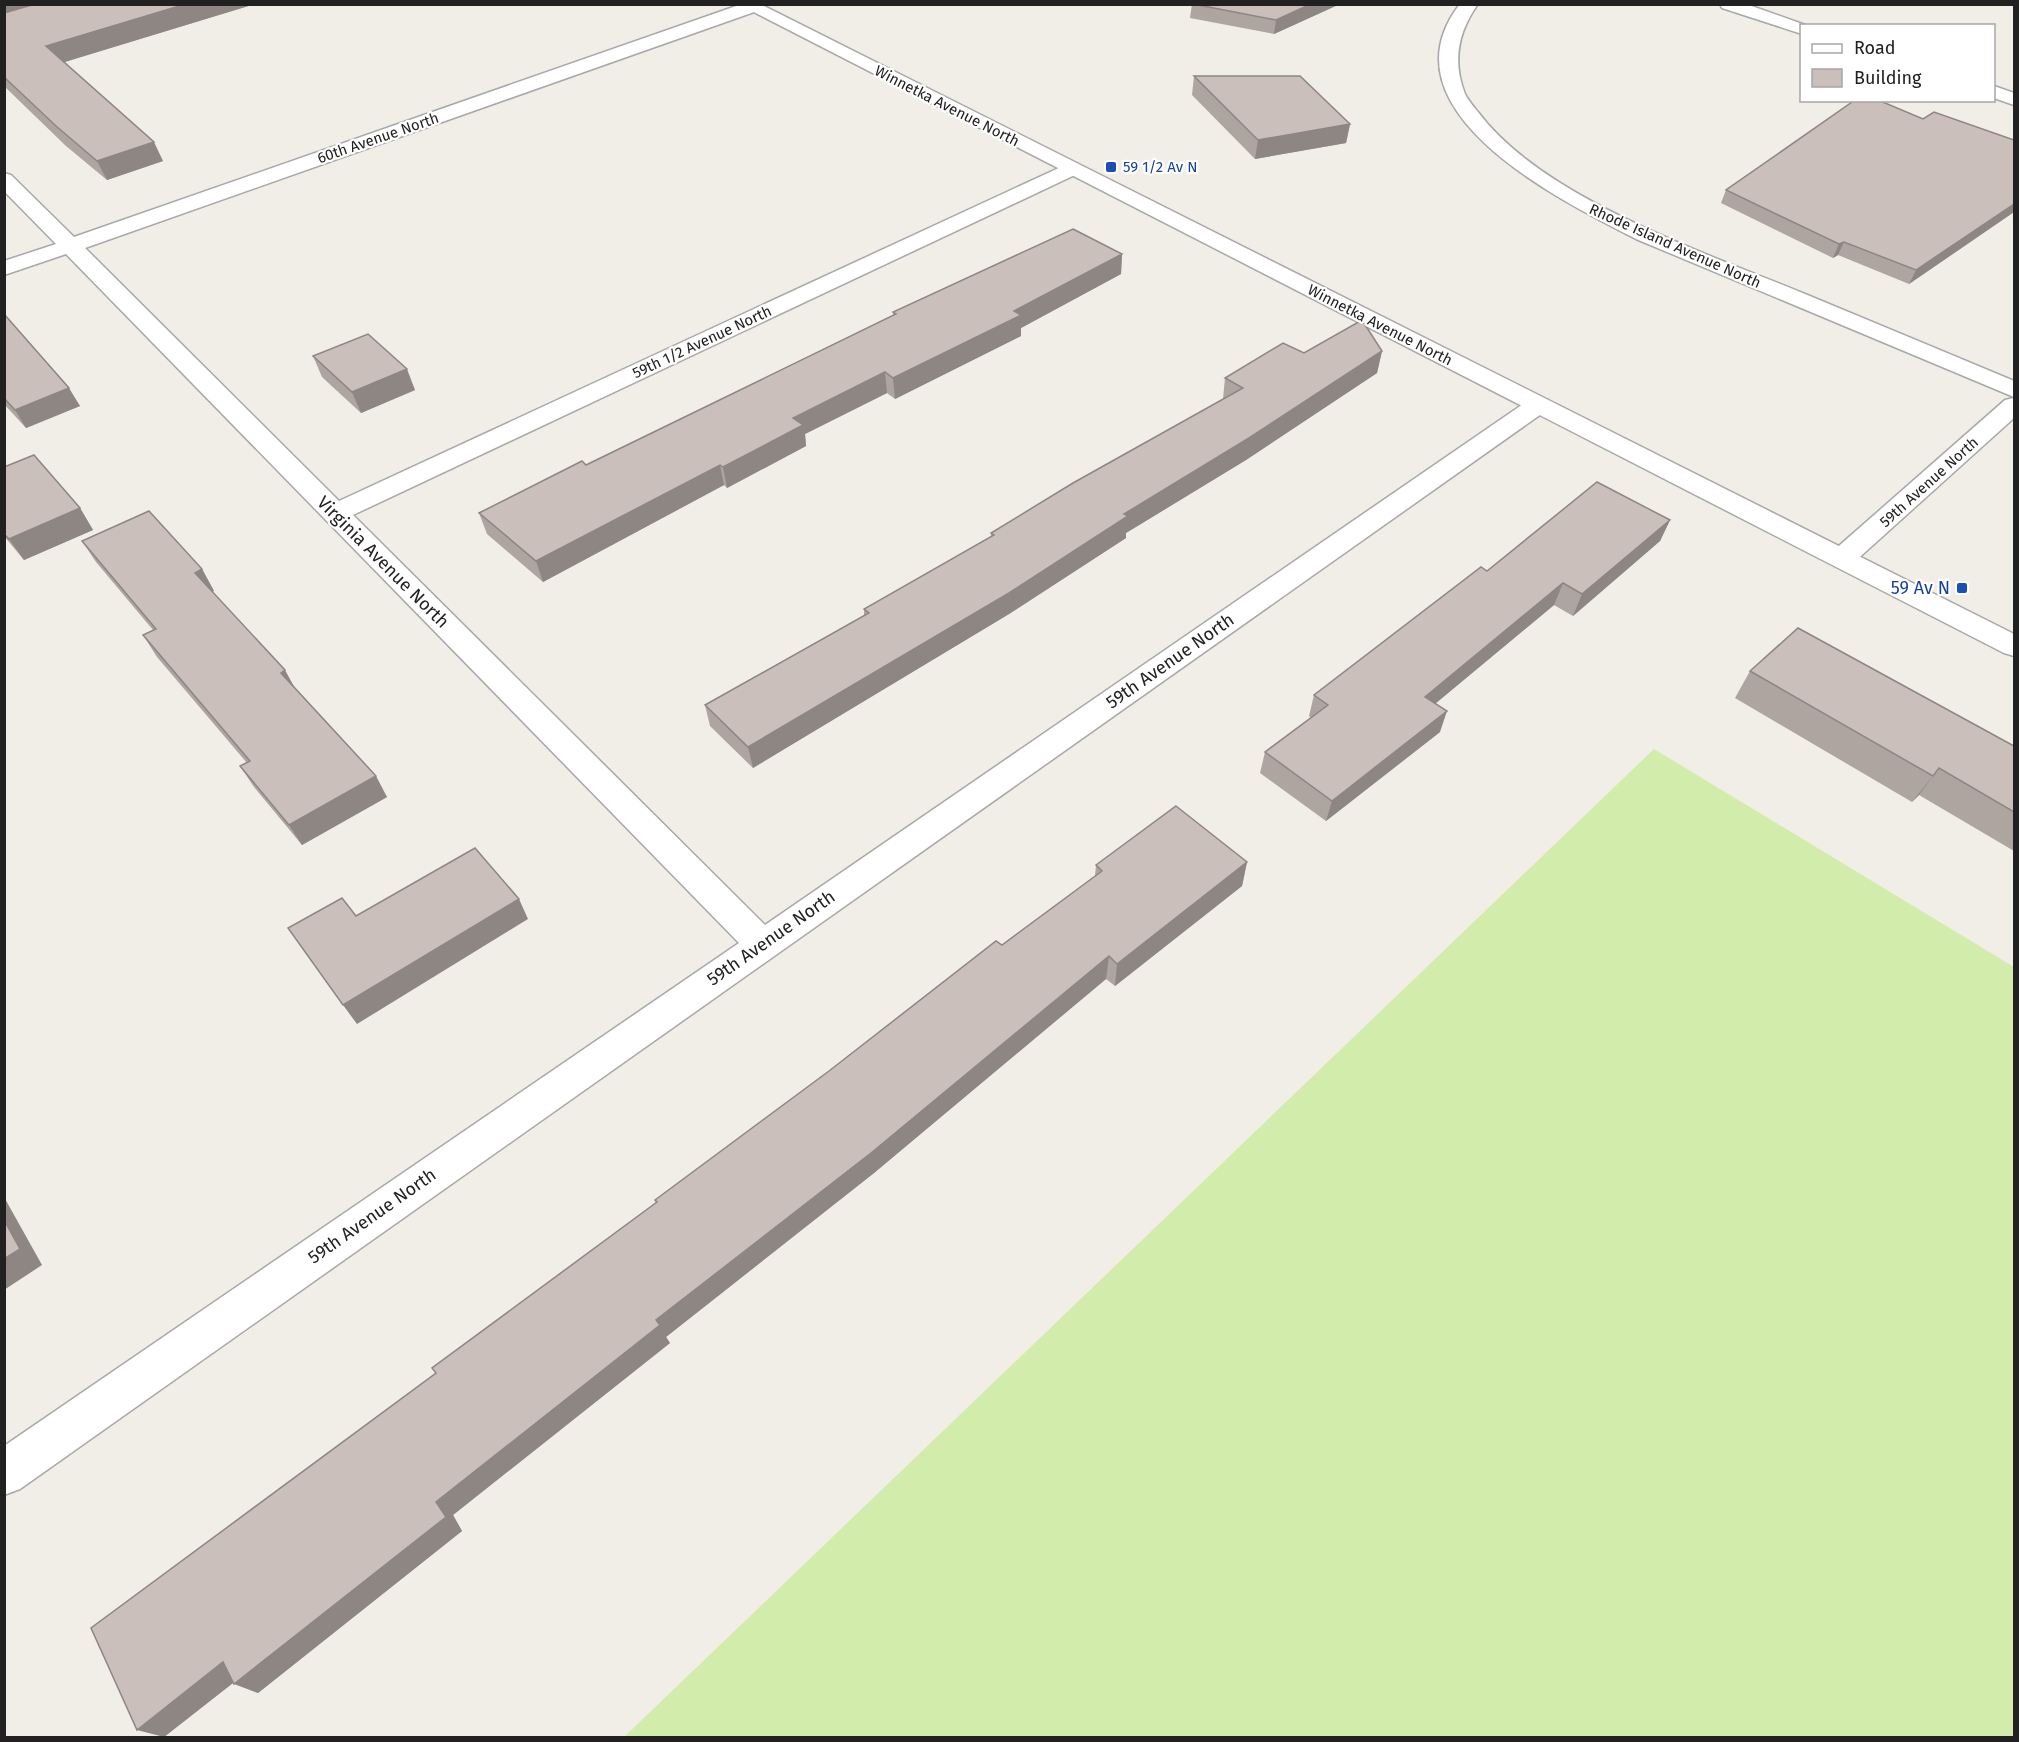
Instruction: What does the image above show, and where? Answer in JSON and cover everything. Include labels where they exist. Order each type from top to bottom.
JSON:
[{"type":"street","name":"Rhode Island Avenue North","points":[[1470,4],[1460,14],[1449,40],[1446,69],[1458,100],[1484,133],[1522,166],[1574,201],[1640,233],[2014,390]]},
{"type":"street","points":[[1728,4],[1800,28]]},
{"type":"street","name":"Winnetka Avenue North","points":[[749,6],[2014,646]]},
{"type":"street","name":"60th Avenue North","points":[[4,269],[749,6]]},
{"type":"street","points":[[1995,92],[2014,99]]},
{"type":"street","name":"59th 1/2 Avenue North","points":[[334,513],[1070,170]]},
{"type":"street","name":"Virginia Avenue North","points":[[4,179],[762,944]]},
{"type":"street","name":"59th Avenue North","points":[[4,1473],[1538,405]]},
{"type":"street","name":"59th Avenue North","points":[[1842,558],[2014,405]]},
{"type":"green space","points":[[1654,749],[2014,967],[2014,1737],[624,1737]]},
{"type":"building","points":[[35,4],[186,4],[46,46],[154,142],[97,161],[4,77],[4,13]]},
{"type":"building","points":[[1193,4],[1311,4],[1276,20]]},
{"type":"building","points":[[1194,76],[1300,76],[1350,124],[1258,140]]},
{"type":"building","points":[[1852,102],[1883,102],[1923,119],[1934,112],[2014,140],[2014,204],[1916,270],[1844,242],[1839,244],[1726,190]]},
{"type":"building","points":[[1073,229],[1122,254],[1014,311],[1021,315],[893,378],[885,372],[793,418],[803,425],[723,467],[720,465],[536,561],[479,513],[582,461],[586,465],[896,314],[893,312]]},
{"type":"building","points":[[4,314],[69,388],[15,410],[4,398]]},
{"type":"building","points":[[1362,320],[1382,351],[1249,438],[1124,514],[1128,516],[1009,593],[748,747],[705,705],[869,613],[864,609],[994,535],[991,533],[1073,483],[1243,388],[1225,378],[1283,343],[1304,353]]},
{"type":"building","points":[[368,334],[407,369],[352,392],[313,356]]},
{"type":"building","points":[[34,455],[80,508],[9,539],[4,534],[4,467]]},
{"type":"building","points":[[1597,482],[1670,520],[1582,594],[1563,583],[1425,697],[1447,711],[1332,801],[1265,752],[1328,705],[1314,695],[1481,567],[1487,571]]},
{"type":"building","points":[[149,511],[202,569],[195,573],[285,670],[281,673],[376,776],[289,825],[240,766],[250,761],[143,635],[156,629],[82,541]]},
{"type":"building","points":[[1798,628],[2014,746],[2014,812],[1939,768],[1933,776],[1750,671]]},
{"type":"building","points":[[1176,806],[1247,862],[1117,964],[1109,956],[871,1153],[656,1320],[660,1325],[436,1502],[446,1517],[234,1684],[223,1662],[137,1730],[91,1628],[436,1373],[432,1368],[657,1202],[655,1200],[829,1071],[996,941],[1002,945],[1102,871],[1096,865]]},
{"type":"building","points":[[475,848],[519,899],[343,1005],[288,928],[342,898],[356,916]]},
{"type":"building","points":[[4,1220],[20,1249],[4,1259]]},
{"type":"place","name":"59 1/2 Av N","points":[[1111,167]]},
{"type":"place","name":"59 Av N","points":[[1962,588]]}]
